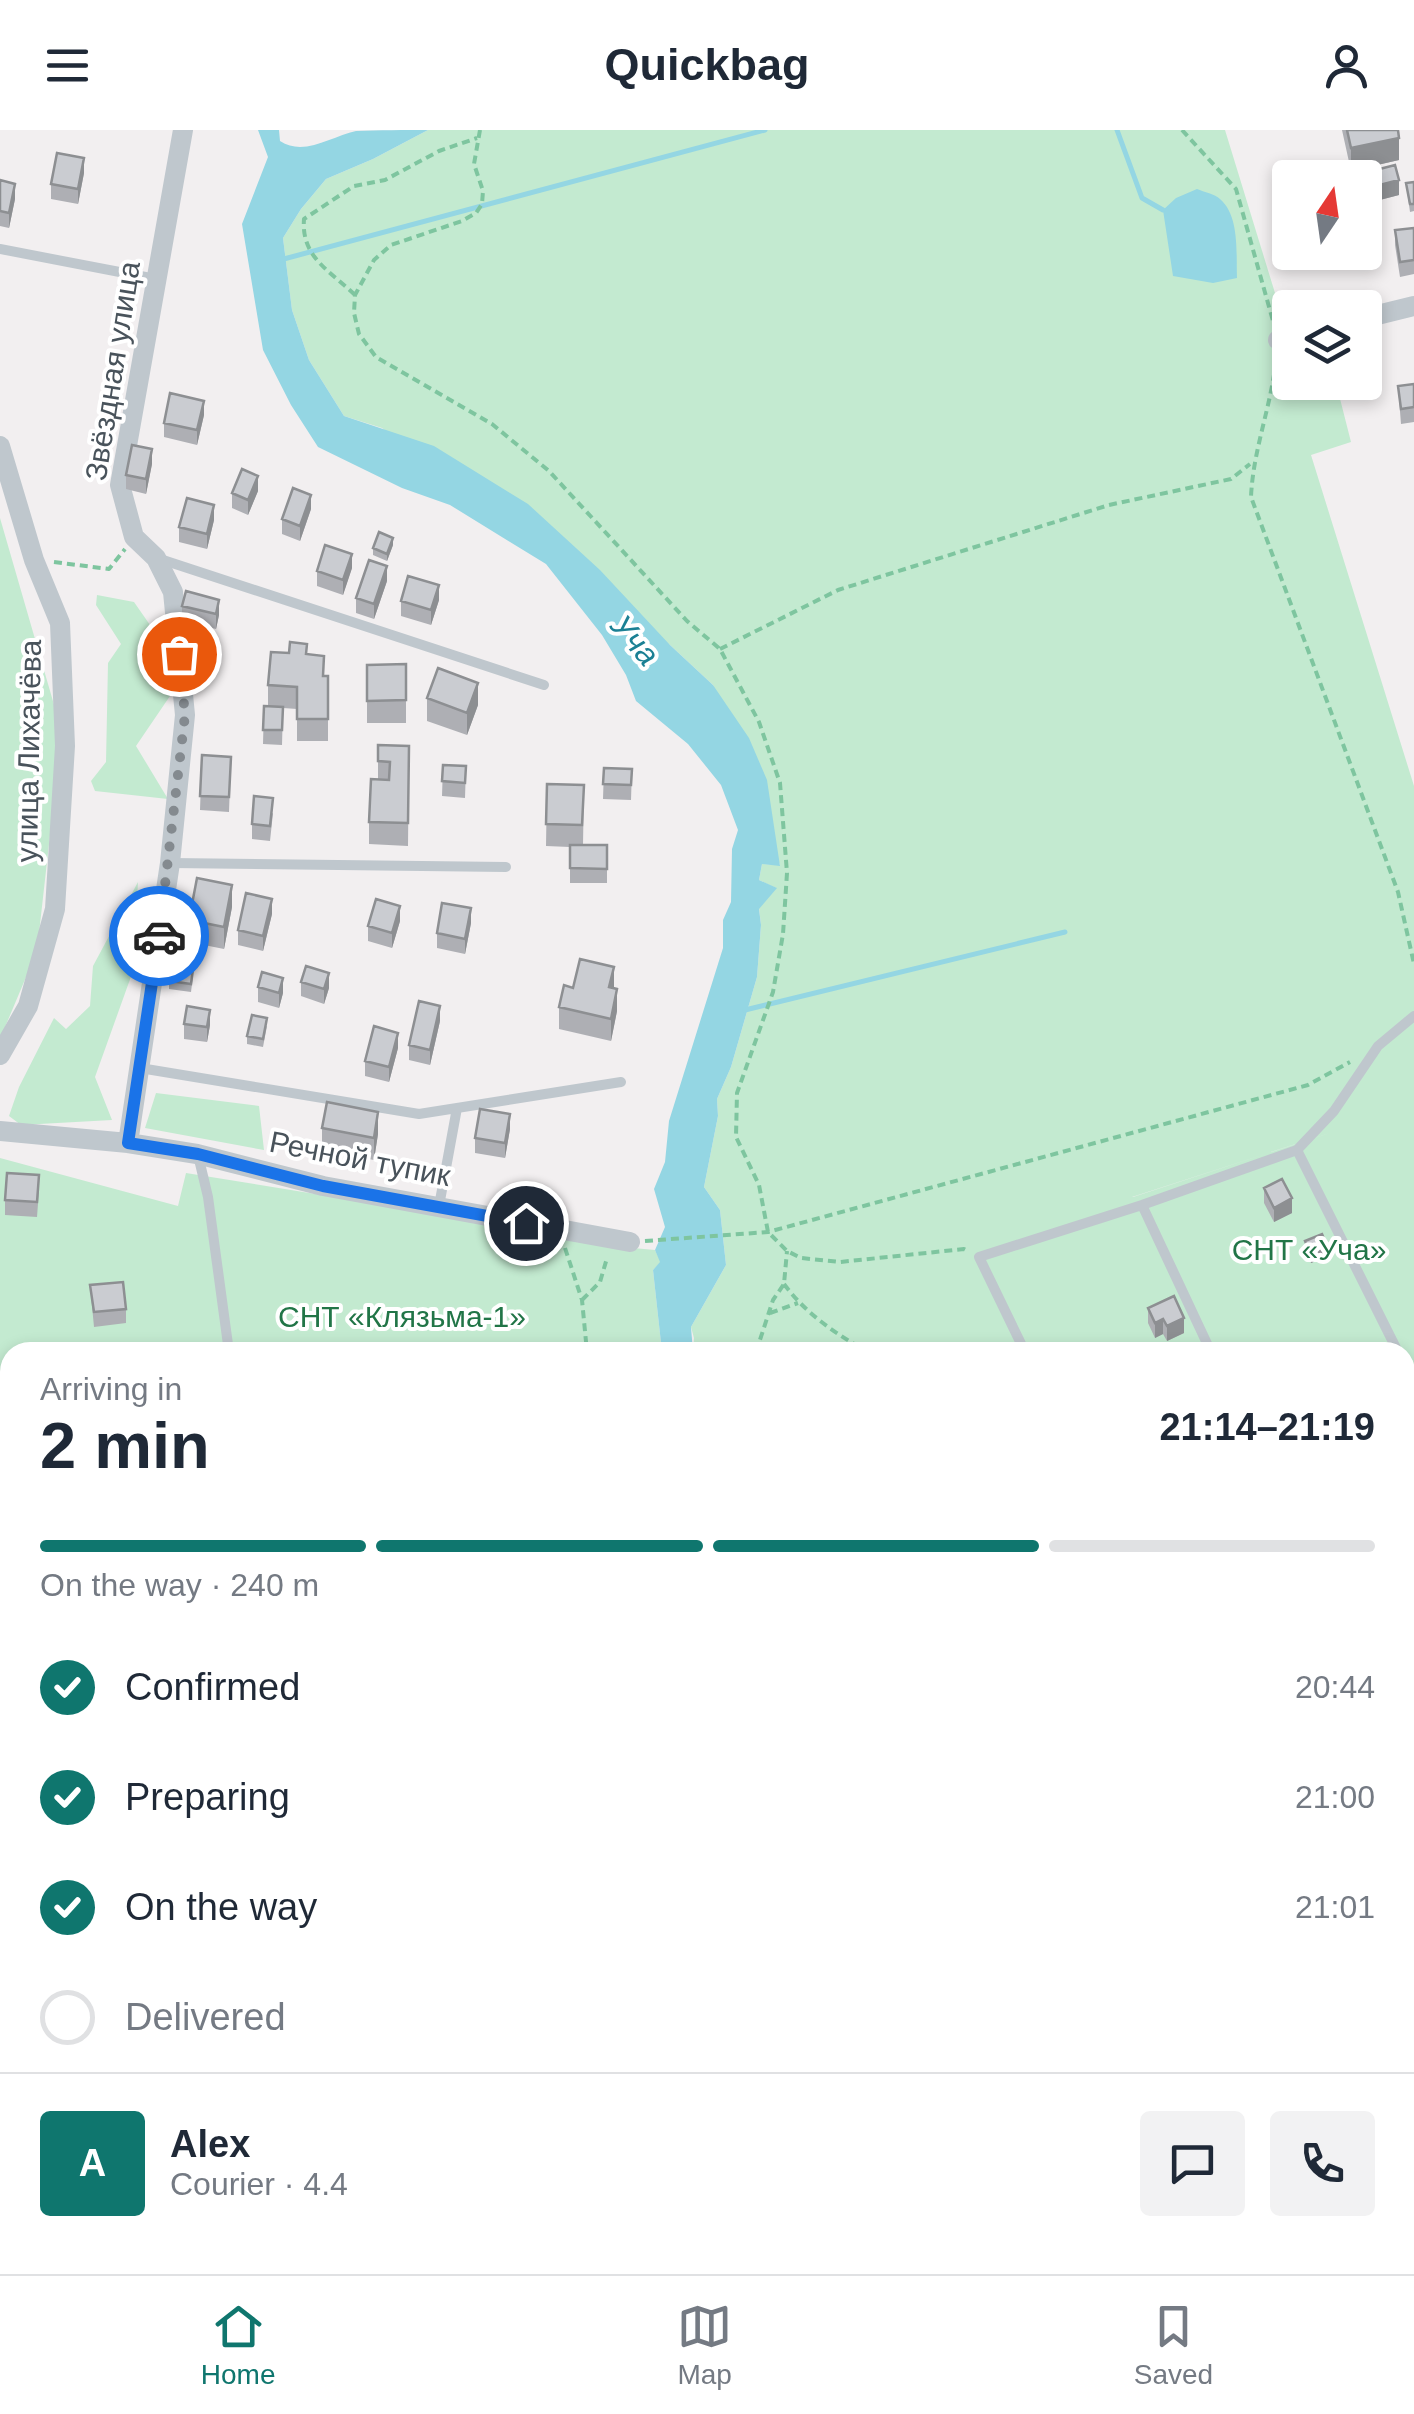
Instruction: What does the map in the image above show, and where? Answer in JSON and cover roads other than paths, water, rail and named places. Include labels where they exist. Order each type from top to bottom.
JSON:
[{"type":"street","name":"Звёздная улица","points":[[156,558],[134,538],[120,485],[183,130]]},
{"type":"street","points":[[1382,314],[1414,306]]},
{"type":"street","name":"улица Лихачёва","points":[[0,446],[34,560],[60,624],[65,746],[55,909],[28,1006],[0,1056]]},
{"type":"street","points":[[128,1143],[170,862],[185,715],[173,592],[156,558]]},
{"type":"street","name":"Речной тупик","points":[[0,1131],[198,1154],[323,1186],[622,1240]]},
{"type":"lane","points":[[0,248],[157,279]]},
{"type":"lane","points":[[156,558],[544,685]]},
{"type":"lane","points":[[170,862],[506,867]]},
{"type":"lane","points":[[1020,1342],[979,1257],[1142,1206],[1297,1150],[1334,1110],[1378,1046],[1414,1016]]},
{"type":"lane","points":[[139,1068],[419,1114],[621,1082]]},
{"type":"lane","points":[[439,1206],[457,1108]]},
{"type":"lane","points":[[1297,1150],[1393,1342]]},
{"type":"lane","points":[[198,1154],[208,1197],[227,1342]]},
{"type":"lane","points":[[1142,1206],[1205,1342]]},
{"type":"water","name":"Уча","points":[[258,130],[279,130],[280,141],[299,147],[356,131],[428,130],[326,179],[283,238],[292,310],[309,360],[344,416],[434,446],[528,504],[600,570],[713,685],[749,738],[767,780],[780,866],[762,864],[759,880],[777,888],[759,909],[757,977],[731,1067],[717,1099],[718,1116],[704,1187],[720,1210],[726,1265],[691,1327],[692,1342],[661,1342],[653,1270],[660,1262],[655,1250],[665,1227],[654,1189],[665,1162],[669,1121],[723,948],[723,920],[731,902],[732,849],[738,830],[721,785],[688,744],[636,701],[626,675],[602,635],[546,564],[450,505],[402,488],[318,447],[263,350],[242,224],[268,157]]},
{"type":"water","points":[[1197,189],[1218,197],[1231,215],[1237,278],[1213,283],[1173,276],[1163,210],[1176,198]]},
{"type":"waterway","points":[[280,260],[765,130]]},
{"type":"waterway","points":[[1117,130],[1142,198],[1163,210]]},
{"type":"waterway","points":[[745,1010],[1065,932]]},
{"type":"park label","name":"СНТ «Уча»","points":[[1309,1250]]},
{"type":"park label","name":"СНТ «Клязьма-1»","points":[[402,1317]]}]
